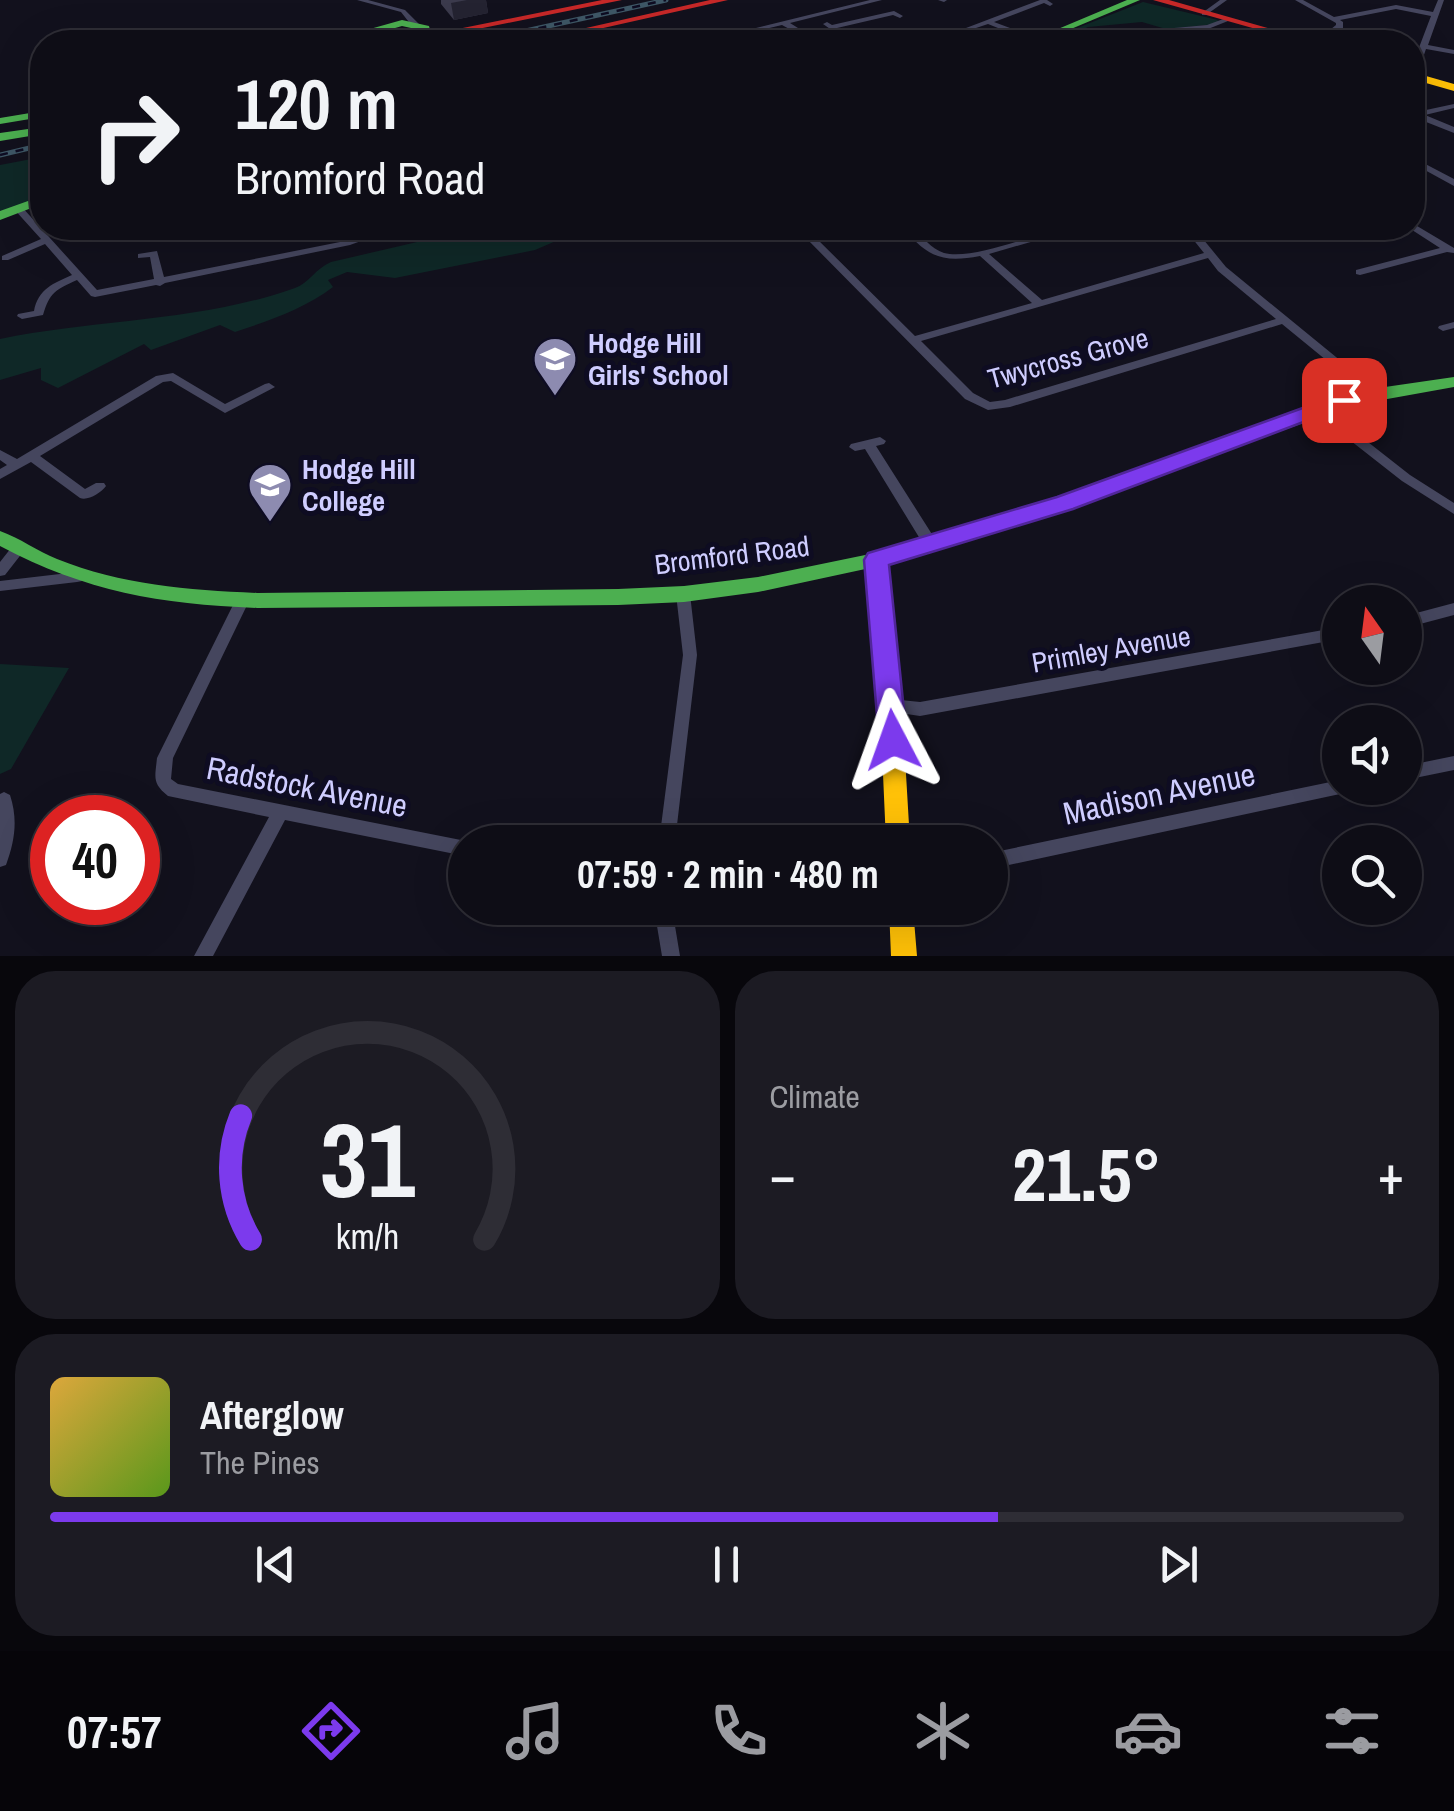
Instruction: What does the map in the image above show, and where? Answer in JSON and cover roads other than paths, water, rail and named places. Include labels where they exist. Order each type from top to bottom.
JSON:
[{"type":"main road","points":[[411,28],[601,0]]},
{"type":"main road","points":[[411,28],[618,0]]},
{"type":"main road","points":[[585,30],[723,0]]},
{"type":"main road","points":[[612,30],[746,0]]},
{"type":"main road","points":[[1064,30],[1136,0]]},
{"type":"main road","points":[[1158,0],[1266,30]]},
{"type":"main road","points":[[1425,79],[1454,88]]},
{"type":"main road","points":[[0,130],[30,119]]},
{"type":"main road","points":[[0,130],[30,120]]},
{"type":"main road","points":[[0,130],[30,133]]},
{"type":"main road","points":[[0,216],[30,204]]},
{"type":"main road","name":"Bromford Road","points":[[0,538],[16,552],[77,577],[158,592],[243,598],[683,594],[779,581],[876,560],[1065,503],[1318,409],[1374,392],[1454,382]]},
{"type":"main road","points":[[876,560],[891,706],[897,825]]},
{"type":"main road","points":[[903,925],[904,956]]},
{"type":"street","points":[[360,0],[411,28]]},
{"type":"street","points":[[752,30],[879,0]]},
{"type":"street","points":[[1204,14],[1224,0]]},
{"type":"street","points":[[1425,41],[1442,0]]},
{"type":"street","points":[[970,28],[1044,1],[1050,4]]},
{"type":"street","points":[[1298,4],[1333,19],[1340,26],[1334,30]]},
{"type":"street","points":[[1333,19],[1396,8],[1435,15]]},
{"type":"street","points":[[831,27],[894,13],[900,16]]},
{"type":"street","points":[[815,15],[835,30]]},
{"type":"street","points":[[1181,30],[1226,20]]},
{"type":"street","points":[[784,22],[797,30]]},
{"type":"street","points":[[989,22],[1012,30]]},
{"type":"street","points":[[1425,46],[1454,52]]},
{"type":"street","points":[[1425,114],[1454,106]]},
{"type":"street","points":[[1425,119],[1454,130]]},
{"type":"street","points":[[1425,167],[1454,183]]},
{"type":"street","points":[[18,208],[30,219]]},
{"type":"street","points":[[1425,234],[1451,251]]},
{"type":"street","points":[[5,258],[34,240]]},
{"type":"street","points":[[50,240],[76,277],[95,294],[355,240]]},
{"type":"street","name":"Twycross Grove","points":[[814,240],[978,404],[995,406],[1283,320]]},
{"type":"street","points":[[922,240],[938,254],[960,256],[1025,240]]},
{"type":"street","points":[[1198,240],[1209,255],[1283,320],[1374,392]]},
{"type":"street","points":[[1360,272],[1451,251]]},
{"type":"street","points":[[982,252],[1040,303]]},
{"type":"street","points":[[141,256],[154,253],[160,283]]},
{"type":"street","points":[[914,340],[1209,255]]},
{"type":"street","points":[[22,316],[38,313],[39,299],[45,291],[76,277]]},
{"type":"street","points":[[0,474],[160,379],[174,377],[225,409],[270,387]]},
{"type":"street","points":[[1318,409],[1406,478],[1454,509]]},
{"type":"street","points":[[868,444],[930,544]]},
{"type":"street","points":[[0,454],[16,465]]},
{"type":"street","points":[[33,456],[84,495],[100,486]]},
{"type":"street","points":[[0,571],[16,552]]},
{"type":"street","points":[[0,586],[77,577]]},
{"type":"street","points":[[670,825],[690,655],[683,594]]},
{"type":"street","name":"Radstock Avenue","points":[[243,598],[165,758],[163,782],[174,791],[448,845]]},
{"type":"street","points":[[1422,617],[1454,609]]},
{"type":"street","name":"Primley Avenue","points":[[891,706],[920,709],[1322,636]]},
{"type":"street","points":[[1422,770],[1454,763]]},
{"type":"street","name":"Madison Avenue","points":[[1008,857],[1322,791]]},
{"type":"street","points":[[0,859],[8,822],[4,800]]},
{"type":"street","points":[[203,956],[280,814]]},
{"type":"street","points":[[666,925],[671,956]]},
{"type":"railway","points":[[530,30],[666,0]]},
{"type":"railway","points":[[0,155],[30,148]]},
{"type":"place","name":"Hodge Hill Girls' School","points":[[555,397]]},
{"type":"place","name":"Hodge Hill College","points":[[270,523]]}]
